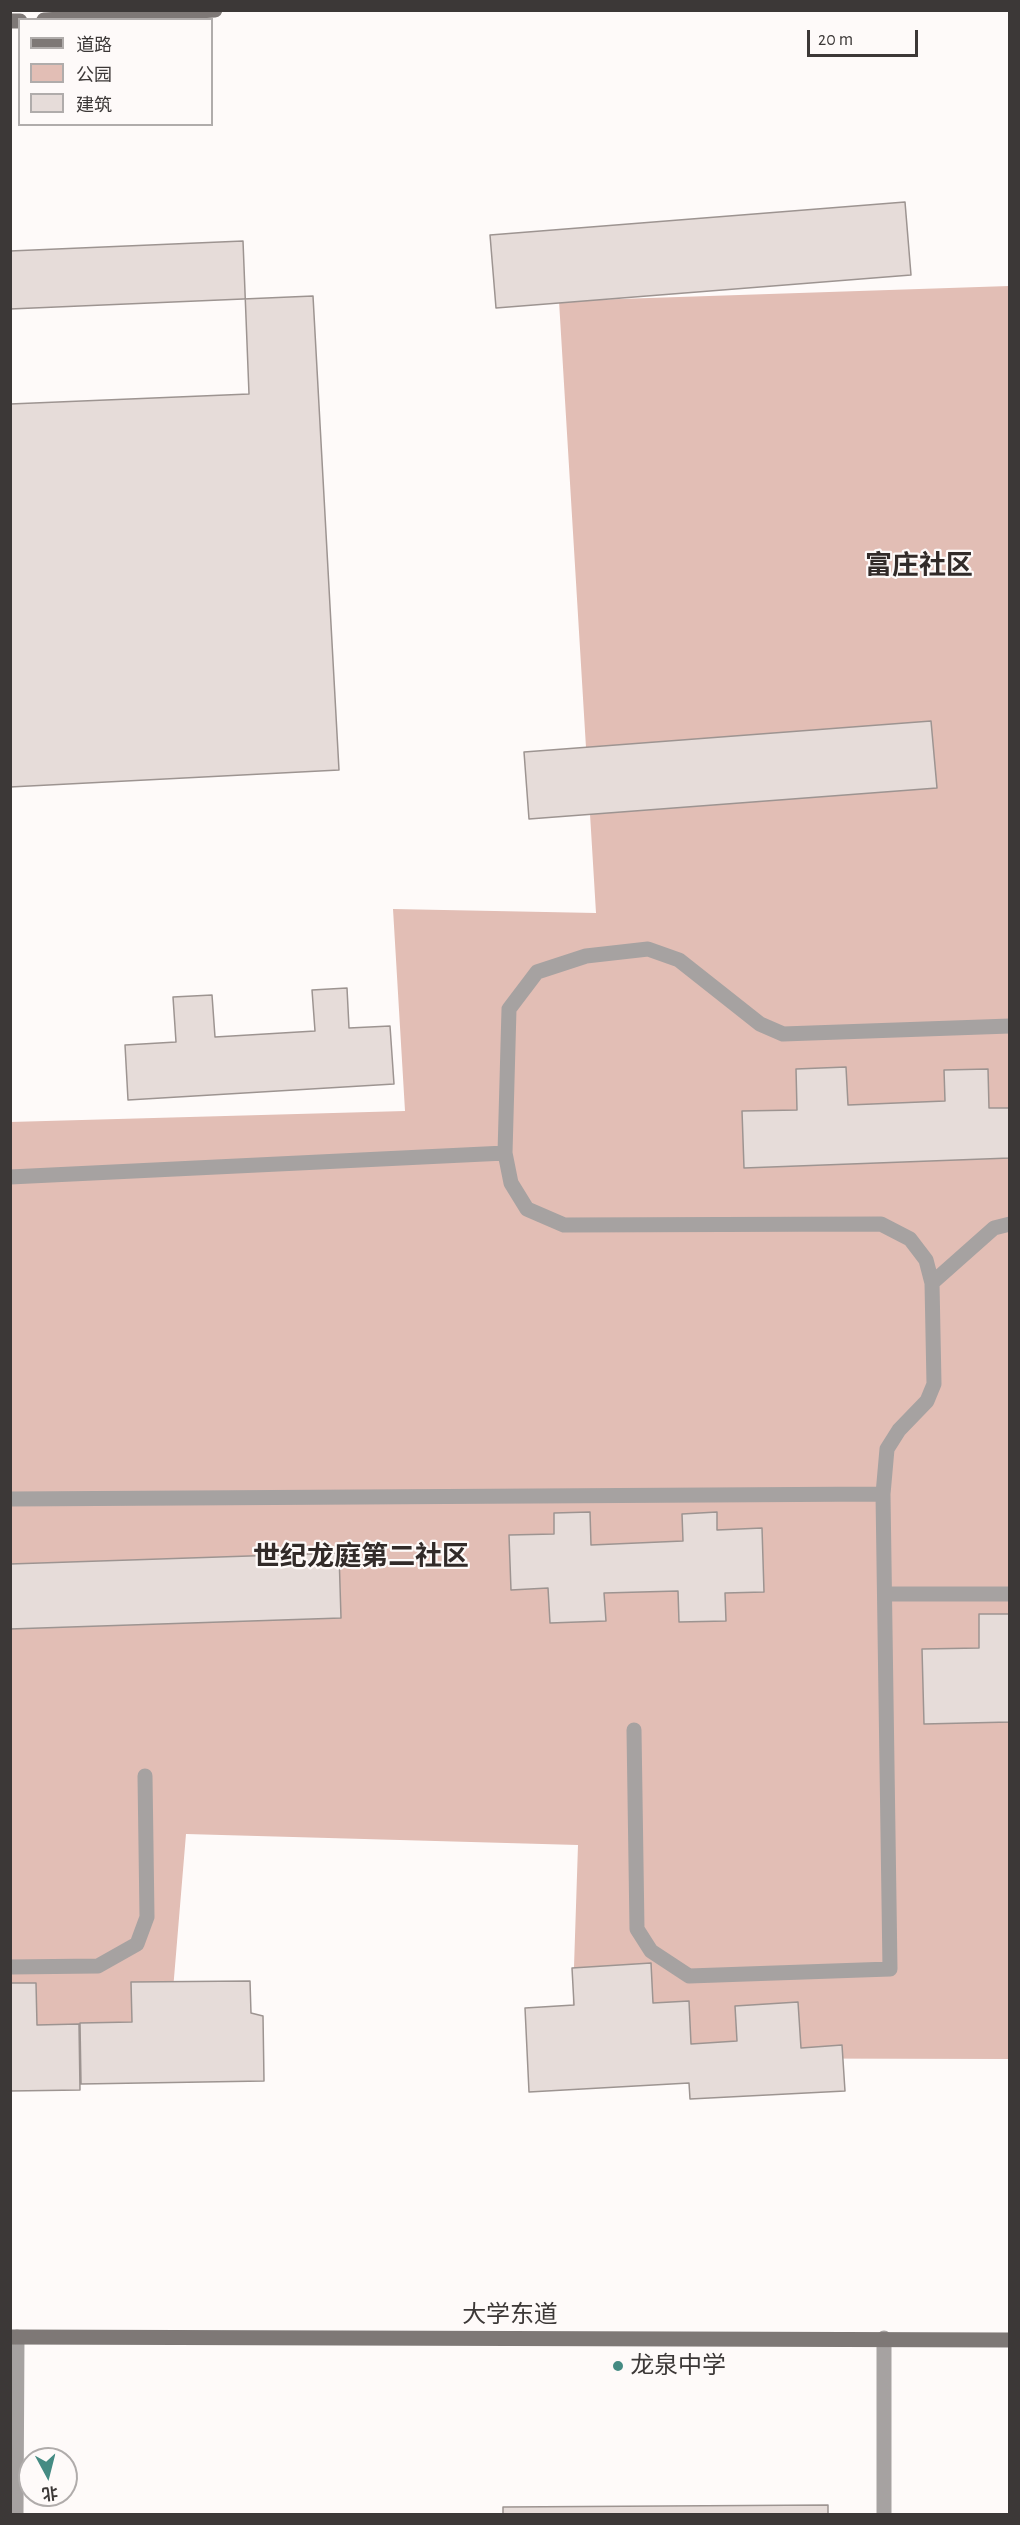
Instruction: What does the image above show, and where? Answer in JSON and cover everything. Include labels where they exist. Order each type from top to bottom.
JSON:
[{"type":"street","points":[[78,18],[215,10]]},
{"type":"street","points":[[634,1730],[637,1929],[651,1951],[690,1976],[890,1969],[883,1494],[887,1449],[899,1430],[927,1401],[934,1384],[932,1283],[926,1260],[910,1239],[881,1224],[564,1225],[527,1209],[511,1183],[505,1153],[509,1009],[537,972],[586,956],[648,950],[679,960],[760,1024],[783,1034],[1010,1026]]},
{"type":"street","points":[[10,1177],[505,1153]]},
{"type":"street","points":[[932,1283],[994,1228],[1010,1224]]},
{"type":"street","points":[[10,1499],[883,1494]]},
{"type":"street","points":[[886,1594],[1010,1594]]},
{"type":"street","points":[[10,1967],[98,1966],[137,1944],[147,1917],[145,1776]]},
{"type":"street","points":[[14,2337],[16,2514]]},
{"type":"street","name":"大学东道","points":[[14,2337],[1010,2340]]},
{"type":"street","points":[[884,2338],[884,2514]]},
{"type":"green space","points":[[1009,286],[1009,2059],[571,2058],[578,1845],[186,1834],[167,2062],[11,2050],[10,1122],[405,1111],[393,909],[596,913],[559,301]]},
{"type":"building","points":[[905,202],[911,275],[496,308],[490,235]]},
{"type":"building","points":[[243,241],[249,394],[10,404],[10,251]]},
{"type":"building","points":[[313,296],[339,770],[10,787],[10,309]]},
{"type":"building","points":[[931,721],[937,788],[529,819],[524,752]]},
{"type":"building","points":[[347,988],[349,1028],[390,1026],[394,1084],[128,1100],[125,1045],[176,1042],[173,997],[212,995],[215,1037],[315,1031],[312,990]]},
{"type":"building","points":[[846,1067],[848,1105],[945,1101],[944,1070],[988,1069],[989,1108],[1010,1108],[1010,1158],[744,1168],[742,1111],[797,1110],[796,1069]]},
{"type":"building","points":[[590,1512],[591,1545],[683,1541],[682,1514],[717,1512],[717,1530],[762,1528],[764,1592],[725,1593],[726,1621],[679,1622],[678,1591],[604,1593],[606,1621],[550,1623],[548,1588],[511,1590],[509,1535],[554,1534],[554,1513]]},
{"type":"building","points":[[339,1553],[341,1618],[10,1629],[10,1564]]},
{"type":"building","points":[[979,1614],[1010,1614],[1010,1722],[924,1724],[922,1649],[979,1648]]},
{"type":"building","points":[[651,1963],[653,2003],[689,2001],[691,2044],[737,2041],[735,2006],[798,2002],[801,2048],[842,2045],[845,2091],[690,2099],[689,2083],[529,2092],[525,2008],[574,2005],[572,1968]]},
{"type":"building","points":[[250,1981],[251,2013],[263,2016],[264,2081],[81,2084],[80,2023],[132,2022],[131,1982]]},
{"type":"building","points":[[10,1983],[36,1983],[37,2025],[79,2024],[80,2090],[10,2091]]},
{"type":"building","points":[[828,2505],[828,2514],[503,2514],[503,2507]]},
{"type":"place","name":"龙泉中学","points":[[618,2366]]},
{"type":"district","name":"富庄社区","points":[[919,566]]},
{"type":"district","name":"世纪龙庭第二社区","points":[[361,1557]]}]
